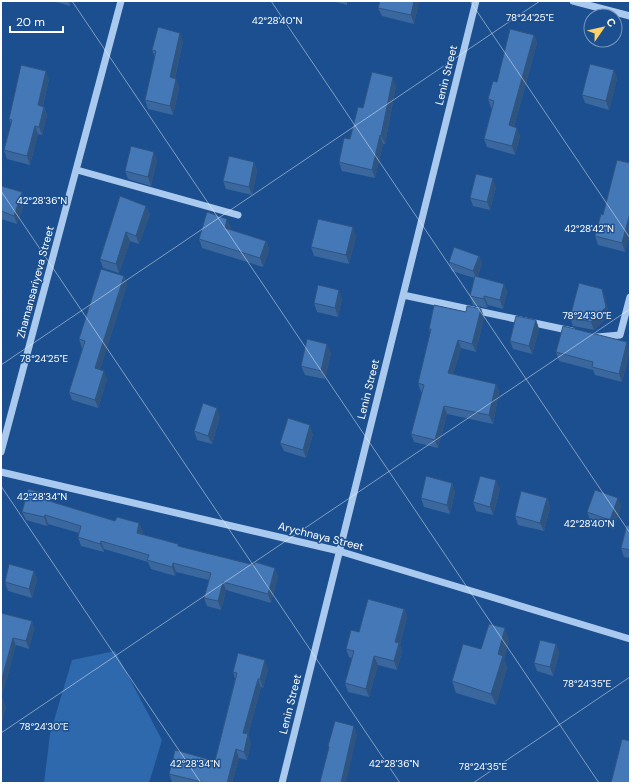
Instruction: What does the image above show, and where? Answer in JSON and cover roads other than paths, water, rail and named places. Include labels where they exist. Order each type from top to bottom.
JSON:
[{"type":"street","name":"Zhamansariyeva Street","points":[[1,452],[121,1]]},
{"type":"street","name":"Lenin Street","points":[[282,783],[476,1]]},
{"type":"street","points":[[573,1],[630,16]]},
{"type":"street","points":[[76,170],[238,215]]},
{"type":"street","points":[[402,295],[577,332]]},
{"type":"street","points":[[589,335],[601,337],[620,334],[630,297]]},
{"type":"street","name":"Arychnaya Street","points":[[1,472],[339,551],[630,640]]}]
